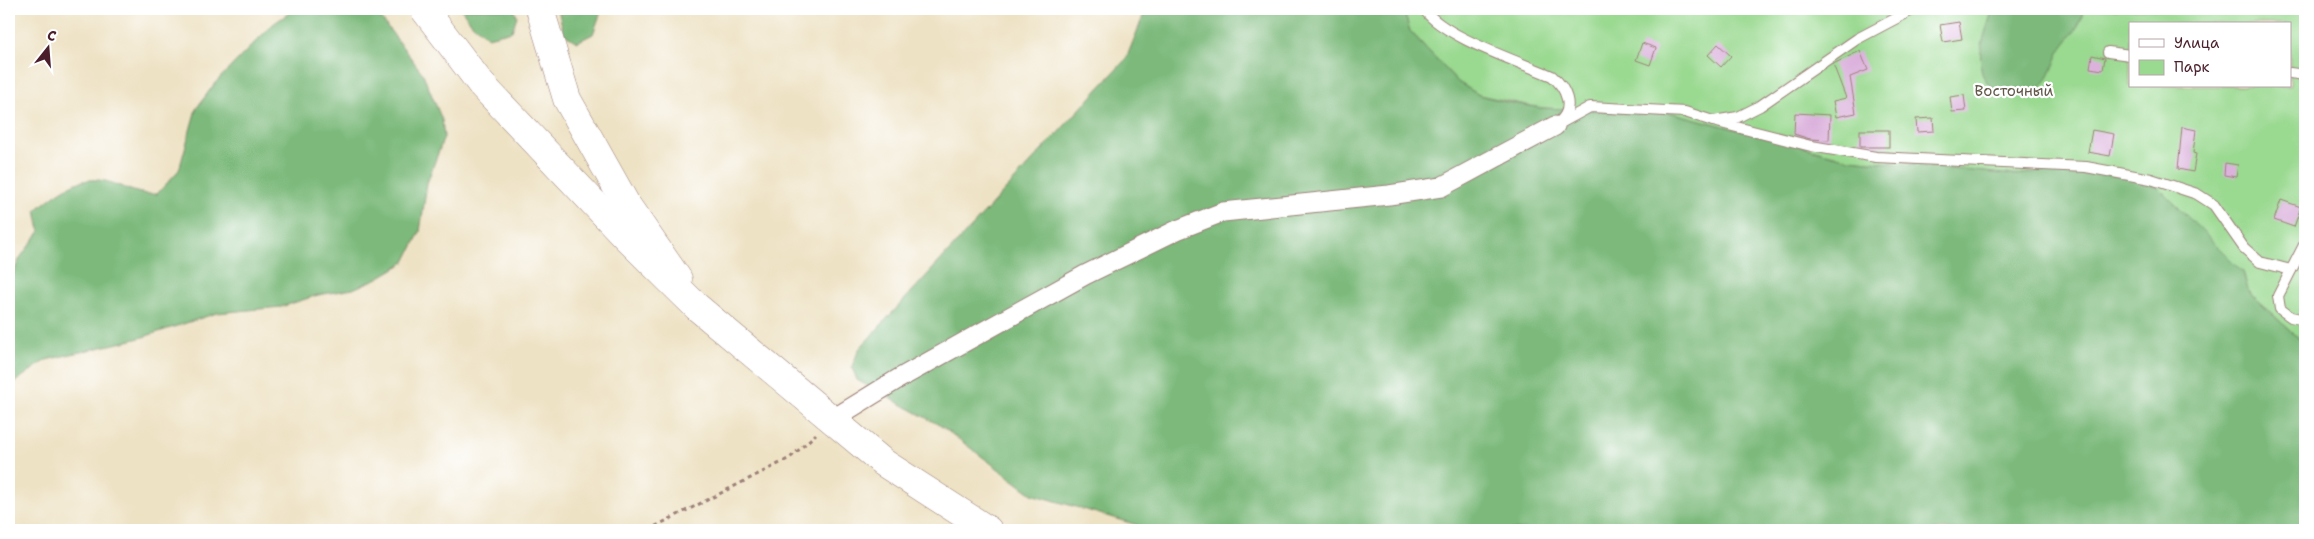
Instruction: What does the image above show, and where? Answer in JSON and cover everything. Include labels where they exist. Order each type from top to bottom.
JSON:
[{"type":"main road","points":[[424,9],[481,84],[627,238],[697,307],[884,463],[988,530]]},
{"type":"main road","points":[[540,9],[567,99],[626,204],[697,307]]},
{"type":"street","points":[[833,419],[898,379],[1077,280],[1186,226],[1223,212],[1389,195],[1442,187],[1555,126]]},
{"type":"lane","points":[[1424,9],[1431,20],[1448,31],[1552,76],[1561,83],[1568,106],[1564,118],[1555,126]]},
{"type":"lane","points":[[1713,121],[1738,117],[1760,106],[1857,39],[1908,10]]},
{"type":"lane","points":[[2108,52],[2129,55]]},
{"type":"lane","points":[[2292,73],[2305,75]]},
{"type":"lane","points":[[1555,126],[1590,107],[1685,112],[1811,146],[1876,157],[2086,168],[2151,180],[2197,194],[2214,205],[2244,248],[2260,262],[2290,270]]},
{"type":"lane","points":[[2305,243],[2278,296],[2280,309],[2291,317],[2305,320]]},
{"type":"path","points":[[648,530],[790,458],[833,419]]},
{"type":"green space","points":[[295,9],[374,9],[423,74],[442,120],[444,137],[427,183],[420,232],[405,262],[378,278],[353,289],[318,295],[281,307],[217,313],[140,338],[46,360],[9,386],[9,284],[20,258],[40,231],[36,210],[53,196],[71,185],[90,180],[101,180],[139,193],[157,194],[179,170],[196,109],[215,83],[273,24]]},
{"type":"green space","points":[[461,9],[514,9],[517,16],[512,31],[488,37],[472,24]]},
{"type":"green space","points":[[558,9],[602,9],[593,34],[577,42],[564,34]]},
{"type":"green space","points":[[1146,9],[1403,9],[1410,31],[1458,82],[1479,95],[1506,102],[1541,108],[1673,113],[1849,159],[2015,175],[2058,170],[2086,171],[2133,179],[2159,188],[2243,272],[2249,293],[2305,344],[2305,530],[1154,530],[1032,494],[941,426],[857,380],[852,367],[859,349],[1126,59]]},
{"type":"green space","name":"Восточный","points":[[1403,9],[2305,9],[2305,344],[2249,293],[2243,272],[2058,170],[2015,175],[1849,159],[1673,113],[1541,108],[1479,95],[1458,82],[1410,31]]},
{"type":"green space","points":[[1993,9],[2083,9],[2081,20],[2076,30],[2060,52],[2048,78],[2037,88],[2018,94],[2008,93],[1990,85],[1984,78],[1980,61],[1981,53]]},
{"type":"building","points":[[1959,22],[1962,39],[1943,42],[1940,25]]},
{"type":"building","points":[[1642,43],[1656,48],[1650,65],[1636,60]]},
{"type":"building","points":[[1718,44],[1731,56],[1721,67],[1708,55]]},
{"type":"building","points":[[1860,51],[1868,70],[1850,77],[1856,113],[1836,117],[1833,101],[1846,98],[1833,64]]},
{"type":"building","points":[[2092,55],[2105,58],[2103,70],[2090,68]]},
{"type":"building","points":[[1964,95],[1966,111],[1952,112],[1950,97]]},
{"type":"building","points":[[1795,113],[1830,115],[1829,140],[1810,139],[1794,134]]},
{"type":"building","points":[[1933,118],[1934,131],[1917,132],[1916,119]]},
{"type":"building","points":[[2182,127],[2196,130],[2193,153],[2196,154],[2193,172],[2178,169]]},
{"type":"building","points":[[1860,130],[1889,130],[1889,147],[1860,147]]},
{"type":"building","points":[[2092,130],[2114,134],[2110,156],[2088,152]]},
{"type":"building","points":[[2225,163],[2238,165],[2236,177],[2224,175]]},
{"type":"building","points":[[2281,200],[2301,207],[2294,227],[2274,220]]}]
